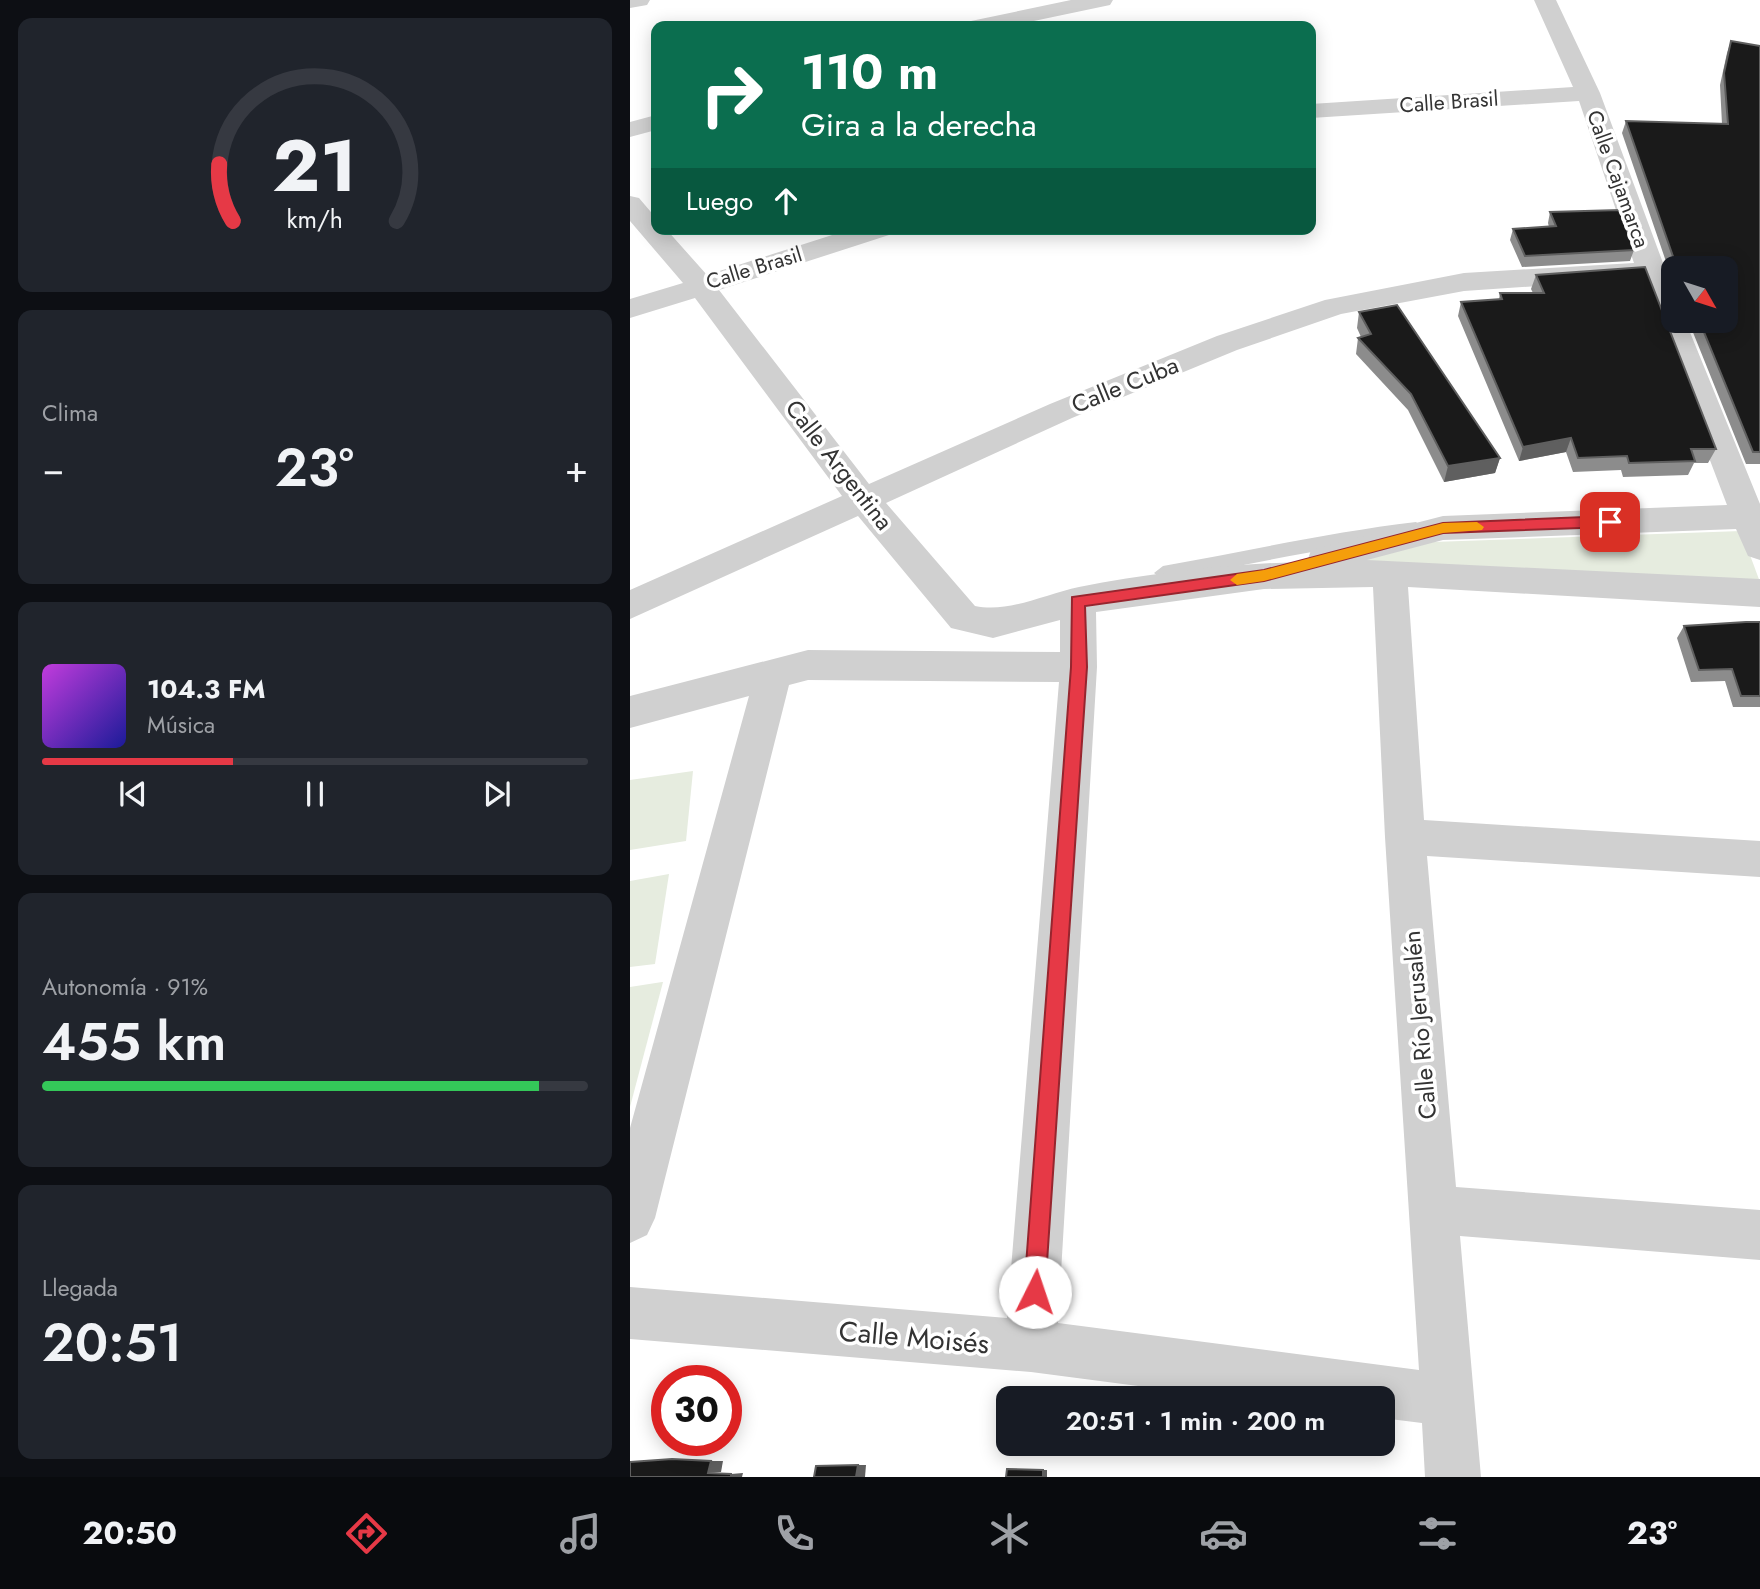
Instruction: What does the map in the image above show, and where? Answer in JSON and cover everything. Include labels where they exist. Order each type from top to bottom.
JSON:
[{"type":"street","points":[[630,1],[639,0]]},
{"type":"street","points":[[1041,20],[1102,0]]},
{"type":"street","name":"Calle Cajamarca","points":[[1545,0],[1588,93],[1651,270],[1756,526]]},
{"type":"street","name":"Calle Brasil","points":[[1316,111],[1588,93]]},
{"type":"street","points":[[630,130],[651,124]]},
{"type":"street","name":"Calle Argentina","points":[[630,204],[651,228]]},
{"type":"street","name":"Calle Argentina","points":[[657,235],[700,285],[863,499],[964,618],[993,624],[1078,601]]},
{"type":"street","name":"Calle Brasil","points":[[630,309],[860,235]]},
{"type":"street","name":"Calle Cuba","points":[[630,605],[863,499],[1201,353],[1335,306],[1464,282],[1651,270]]},
{"type":"street","points":[[1264,576],[1443,528],[1756,526]]},
{"type":"street","points":[[1031,1346],[1079,667],[1078,601],[1264,576],[1390,573],[1760,593]]},
{"type":"street","name":"Calle Río Jerusalén","points":[[1390,573],[1405,837],[1453,1477]]},
{"type":"street","points":[[630,712],[808,665],[1079,667]]},
{"type":"street","points":[[630,1218],[773,675]]},
{"type":"street","points":[[1405,837],[1760,859]]},
{"type":"street","points":[[1434,1210],[1760,1235]]},
{"type":"street","name":"Calle Moisés","points":[[630,1313],[1031,1346],[1447,1400]]},
{"type":"lane","points":[[1163,573],[1267,555],[1351,536],[1389,530],[1443,528]]},
{"type":"shaded area","points":[[1741,531],[1760,582],[1344,561],[1433,542]]},
{"type":"shaded area","points":[[693,771],[686,841],[630,850],[630,780]]},
{"type":"shaded area","points":[[669,874],[655,964],[630,967],[630,881]]},
{"type":"shaded area","points":[[663,982],[630,1107],[630,987]]},
{"type":"building","points":[[1731,41],[1760,46],[1760,452],[1753,452],[1704,333],[1738,333],[1738,256],[1673,256],[1626,121],[1728,124],[1724,73]]},
{"type":"building","points":[[1620,210],[1634,250],[1525,256],[1513,229],[1556,226],[1550,212]]},
{"type":"building","points":[[1645,267],[1661,308],[1661,333],[1671,333],[1716,449],[1691,449],[1695,461],[1629,463],[1627,456],[1578,458],[1571,438],[1523,447],[1461,302],[1502,299],[1500,293],[1544,293],[1536,275]]},
{"type":"building","points":[[1397,305],[1500,458],[1448,466],[1411,394],[1358,338],[1371,334],[1359,312]]},
{"type":"building","points":[[1760,622],[1760,696],[1741,696],[1732,669],[1699,670],[1684,626]]},
{"type":"building","points":[[672,1459],[711,1461],[708,1473],[731,1474],[731,1477],[630,1477],[630,1462]]},
{"type":"building","points":[[858,1465],[856,1477],[814,1477],[816,1466]]},
{"type":"building","points":[[1007,1469],[1043,1470],[1043,1477],[1006,1477]]},
{"type":"slow traffic","points":[[1237,580],[1264,576],[1443,528],[1477,527]]},
{"type":"route","points":[[1035,1292],[1079,667],[1078,601],[1264,576],[1443,528],[1610,522]]}]
